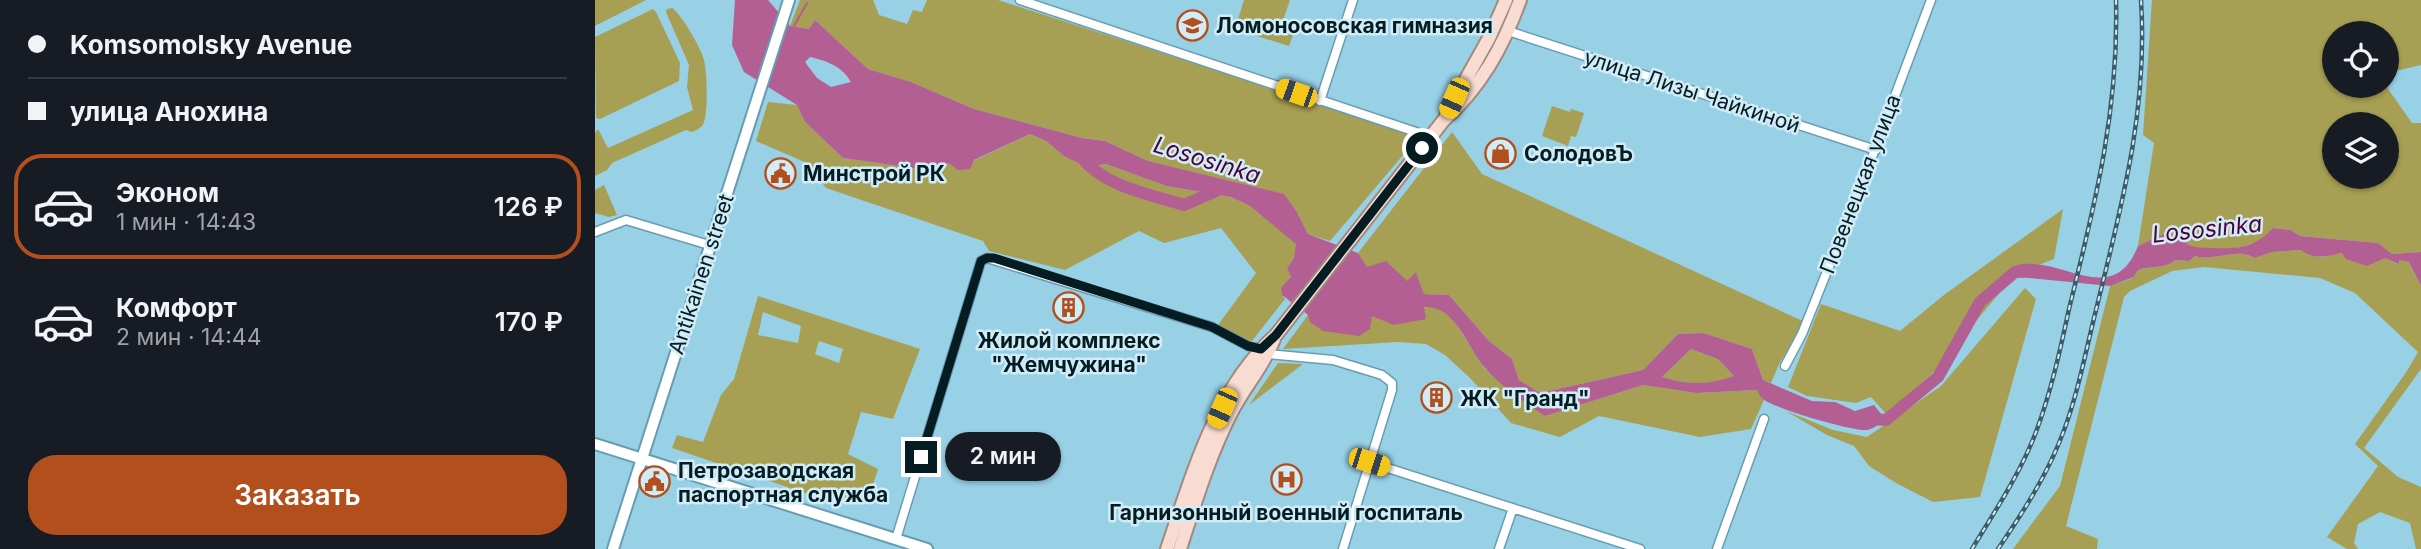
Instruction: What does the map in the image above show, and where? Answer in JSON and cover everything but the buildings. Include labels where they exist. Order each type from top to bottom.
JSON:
[{"type":"main road","name":"Antikainen street","points":[[613,549],[789,0]]},
{"type":"main road","points":[[1167,549],[1191,479],[1222,408],[1443,121],[1489,38],[1506,0]]},
{"type":"main road","points":[[1443,121],[1463,104],[1503,44],[1520,0]]},
{"type":"main road","points":[[1180,549],[1204,478],[1231,413],[1265,351]]},
{"type":"main road","points":[[595,444],[927,549]]},
{"type":"street","points":[[1020,0],[1431,137]]},
{"type":"street","points":[[1320,101],[1353,0]]},
{"type":"street","name":"Повенецкая улица","points":[[1785,366],[1802,334],[1876,150],[1931,0]]},
{"type":"street","name":"улица Лизы Чайкиной","points":[[1509,31],[1876,150]]},
{"type":"street","points":[[1472,67],[1484,73]]},
{"type":"street","points":[[595,232],[626,220],[709,245]]},
{"type":"street","points":[[896,539],[981,261],[994,258],[1212,327],[1248,346],[1265,351],[1333,360],[1382,375],[1392,383],[1343,549]]},
{"type":"street","points":[[1717,549],[1765,419]]},
{"type":"street","points":[[1369,462],[1640,549]]},
{"type":"street","points":[[1499,549],[1513,508]]},
{"type":"shaded area","points":[[595,0],[646,0],[595,26]]},
{"type":"shaded area","points":[[735,0],[768,0],[790,26],[809,29],[815,20],[868,69],[911,82],[974,109],[1082,138],[1105,141],[1148,161],[1284,194],[1308,234],[1358,253],[1367,267],[1386,261],[1407,281],[1416,272],[1424,294],[1449,295],[1489,341],[1512,359],[1519,380],[1540,393],[1643,370],[1678,334],[1704,333],[1752,349],[1763,380],[1812,401],[1835,402],[1855,411],[1874,405],[1886,420],[1867,430],[1859,430],[1782,408],[1763,399],[1757,390],[1696,393],[1643,385],[1545,416],[1493,376],[1479,361],[1453,320],[1435,308],[1424,307],[1426,319],[1394,325],[1372,316],[1370,329],[1359,336],[1323,331],[1310,322],[1308,315],[1282,295],[1281,288],[1291,277],[1287,268],[1294,258],[1296,244],[1250,206],[1231,197],[1166,186],[1106,164],[1093,166],[1091,169],[1064,156],[1046,141],[1030,134],[974,160],[970,169],[958,170],[949,163],[934,171],[843,158],[805,122],[797,105],[744,72],[732,45]],"holes":[[[810,57],[834,65],[851,82],[831,87],[817,78],[805,62]],[[1691,349],[1718,359],[1734,376],[1698,383],[1662,377]]]},
{"type":"shaded area","points":[[800,0],[873,0],[879,15],[907,24],[913,10],[922,12],[927,0],[998,0],[1410,133],[1415,141],[1330,241],[1308,234],[1297,212],[1283,194],[1148,161],[1105,141],[1082,138],[974,109],[911,82],[868,69],[815,20],[809,29],[790,26]]},
{"type":"shaded area","points":[[1244,0],[1290,0],[1281,26],[1294,32],[1289,46],[1235,29]]},
{"type":"shaded area","points":[[2152,0],[2421,0],[2421,65],[2399,70],[2399,21],[2322,21],[2322,98],[2394,98],[2412,123],[2421,123],[2421,252],[2392,254],[2378,243],[2300,236],[2291,230],[2273,228],[2262,240],[2225,250],[2194,248],[2181,240],[2138,246],[2154,143],[2143,135]]},
{"type":"shaded area","points":[[672,8],[691,32],[704,60],[707,94],[702,127],[692,132],[686,130],[612,163],[607,170],[595,176],[595,133],[598,129],[608,148],[693,110],[687,87],[689,65],[666,12]]},
{"type":"shaded area","points":[[653,9],[680,63],[679,81],[600,119],[596,118],[595,37]]},
{"type":"shaded area","points":[[768,102],[797,105],[805,122],[843,158],[934,171],[949,163],[973,161],[1030,134],[1046,141],[1064,156],[1093,166],[1106,164],[1166,186],[1231,197],[1250,206],[1297,244],[1294,258],[1287,268],[1291,276],[1282,295],[1285,299],[1248,346],[1218,325],[1256,273],[1221,228],[1164,243],[1139,231],[1065,270],[989,251],[983,241],[826,188],[807,163],[756,141]]},
{"type":"shaded area","points":[[1552,106],[1584,113],[1576,137],[1571,136],[1568,146],[1542,136]]},
{"type":"shaded area","points":[[1452,132],[1482,174],[1805,322],[1779,364],[1771,383],[1763,380],[1752,349],[1704,333],[1678,334],[1643,370],[1540,393],[1519,380],[1512,359],[1489,341],[1449,295],[1424,294],[1416,272],[1407,282],[1366,267],[1358,253]]},
{"type":"shaded area","points":[[604,185],[617,215],[609,217],[595,213],[595,190]]},
{"type":"shaded area","points":[[2063,209],[2054,259],[2015,274],[1933,373],[1886,414],[1871,397],[1856,403],[1807,396],[1788,387],[1821,304],[1900,331],[1944,295]]},
{"type":"shaded area","points":[[2198,228],[2192,239],[2186,243],[2199,247],[2238,247],[2259,240],[2273,228],[2291,230],[2300,236],[2378,243],[2392,254],[2421,252],[2421,286],[2409,262],[2400,260],[2398,264],[2385,258],[2367,266],[2346,259],[2342,253],[2316,256],[2301,250],[2272,252],[2255,258],[2240,254],[2195,256],[2189,261],[2175,260],[2163,266],[2141,269],[2134,277],[2110,286],[2018,277],[2017,265],[2034,264],[2085,276],[2100,278],[2115,275],[2127,265],[2138,246],[2167,233],[2181,240]]},
{"type":"shaded area","points":[[2302,250],[2321,257],[2342,253],[2385,258],[2397,264],[2400,260],[2409,262],[2421,286],[2421,369],[2364,448],[2398,477],[2421,487],[2421,549],[2416,549],[2410,523],[2380,512],[2358,524],[2354,543],[2358,549],[2347,549],[2327,537],[2378,466],[2355,444],[2418,352],[2355,293],[2320,278],[2204,267],[2172,271],[2130,291],[2124,297],[2066,526],[2098,539],[2097,549],[2013,549],[2060,486],[2110,286],[2133,278],[2145,268],[2163,266],[2175,260],[2189,261],[2195,256],[2240,254],[2255,258],[2272,252]]},
{"type":"shaded area","points":[[2025,288],[2036,299],[1980,497],[1933,502],[1869,466],[1854,446],[1827,435],[1786,411],[1833,430],[1867,437],[1941,386]]},
{"type":"shaded area","points":[[758,296],[920,349],[893,419],[861,412],[848,454],[878,469],[872,488],[852,500],[836,495],[831,502],[672,448],[677,435],[703,442],[721,395],[734,379]],"holes":[[[763,312],[801,326],[798,343],[758,335]],[[819,341],[843,349],[839,363],[815,354]]]},
{"type":"shaded area","points":[[1435,306],[1453,319],[1484,368],[1545,416],[1643,385],[1696,393],[1757,390],[1764,400],[1751,429],[1700,437],[1599,416],[1560,437],[1511,423],[1470,378],[1445,355],[1426,344],[1398,342],[1283,349],[1308,315],[1372,315]]},
{"type":"shaded area","points":[[1691,349],[1718,359],[1734,376],[1698,383],[1662,377]]},
{"type":"shaded area","points":[[1278,363],[1303,364],[1249,405]]},
{"type":"waterway","points":[[794,26],[807,3]]},
{"type":"waterway","points":[[1081,157],[1102,176],[1142,193],[1184,205],[1225,187]]},
{"type":"waterway","name":"Lososinka","points":[[1871,419],[1886,420],[1938,377],[1980,302],[2015,272],[2034,271]]},
{"type":"railway","points":[[1972,549],[2030,448],[2055,371],[2103,156],[2114,80],[2116,0]]},
{"type":"railway","points":[[1998,549],[2053,457],[2080,377],[2131,156],[2141,80],[2141,0]]},
{"type":"place","name":"Ломоносовская гимназия","points":[[1193,25]]},
{"type":"place","name":"СолодовЪ","points":[[1501,153]]},
{"type":"place","name":"Минстрой РК","points":[[780,173]]},
{"type":"place","name":"Жилой комплекс \"Жемчужина\"","points":[[1069,308]]},
{"type":"place","name":"ЖК \"Гранд\"","points":[[1437,398]]},
{"type":"place","name":"Гарнизонный военный госпиталь","points":[[1286,480]]},
{"type":"place","name":"Петрозаводская паспортная служба","points":[[655,482]]},
{"type":"route","points":[[921,457],[981,261],[994,258],[1212,327],[1248,346],[1261,349],[1276,335],[1422,148]]}]
